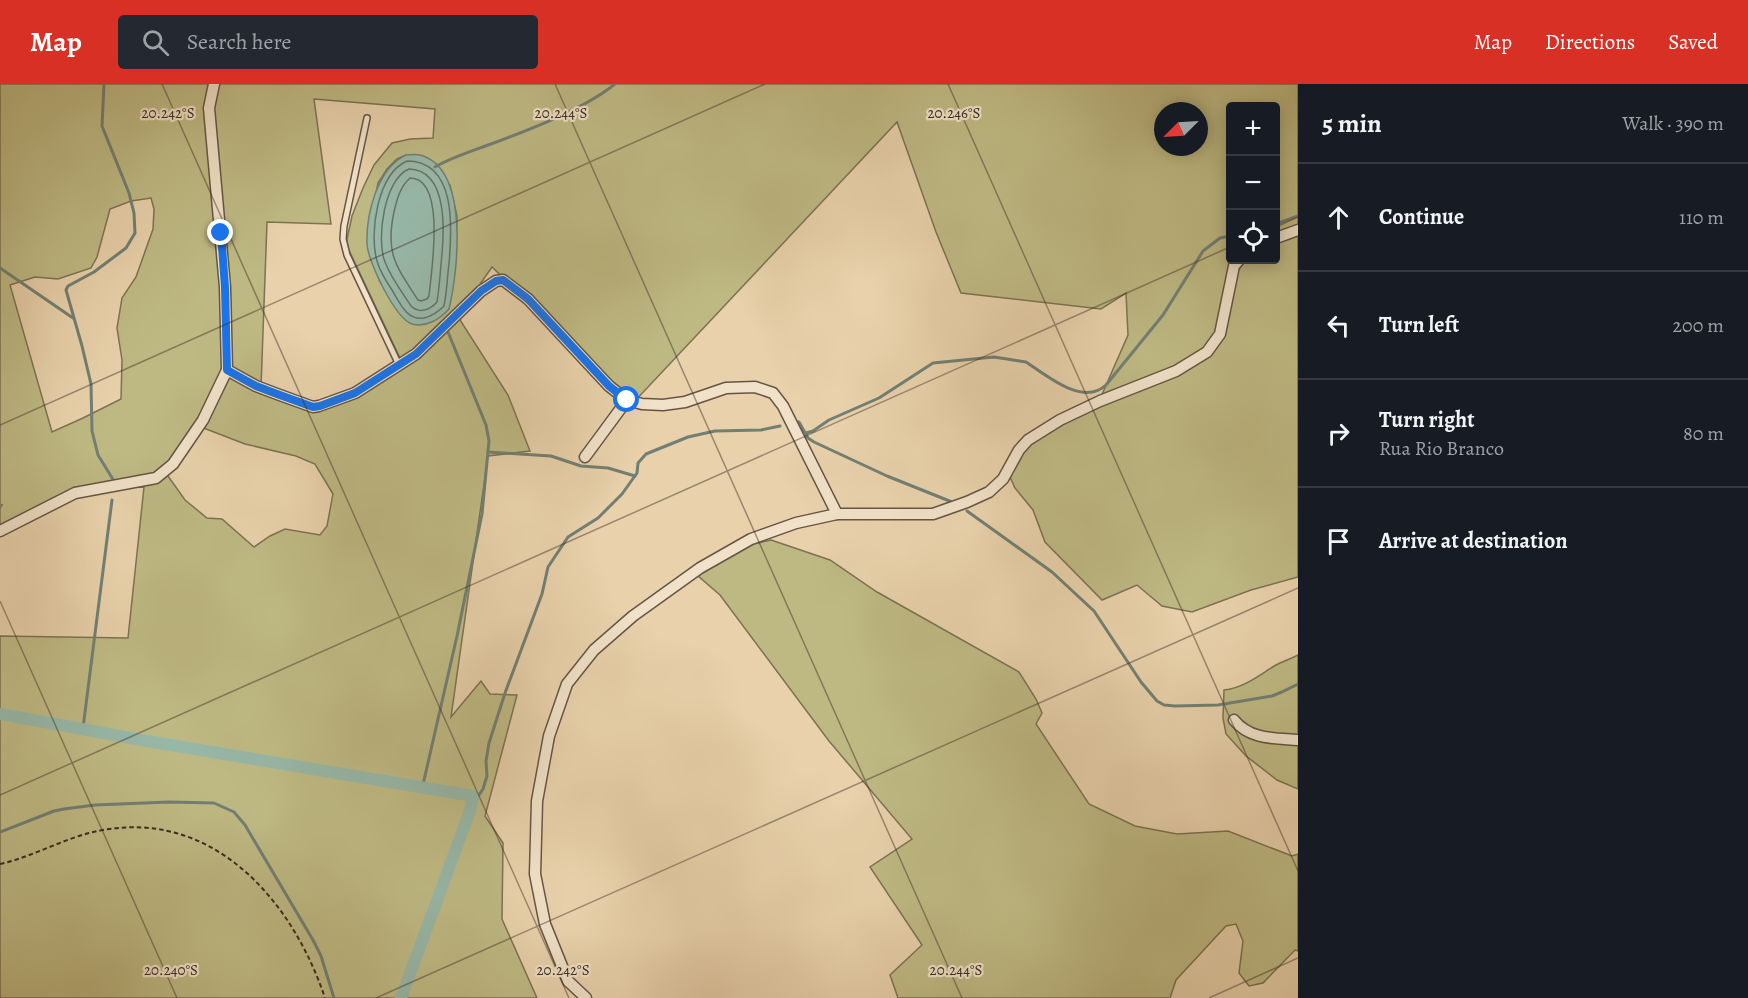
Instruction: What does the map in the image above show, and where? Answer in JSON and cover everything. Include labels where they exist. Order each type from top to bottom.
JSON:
[{"type":"street","points":[[0,531],[75,493],[156,478],[173,464],[203,420],[227,370],[225,287],[209,108],[214,84]]},
{"type":"street","points":[[1280,236],[1298,230]]},
{"type":"street","points":[[586,998],[568,981],[545,924],[535,874],[537,801],[549,736],[567,684],[594,650],[633,616],[700,568],[751,539],[796,523],[837,514],[933,514],[989,492],[1003,479],[1019,450],[1028,440],[1100,400],[1176,370],[1207,352],[1220,334],[1236,264]]},
{"type":"street","points":[[227,370],[256,386],[313,407],[355,393],[416,354],[481,291],[496,281],[503,280],[528,299],[609,386],[627,400],[642,404],[663,405],[685,402],[726,388],[755,387],[773,393],[783,406],[837,514]]},
{"type":"street","points":[[585,457],[627,400]]},
{"type":"street","points":[[1234,720],[1241,728],[1260,737],[1298,740]]},
{"type":"lane","points":[[368,118],[343,239],[347,255],[399,365]]},
{"type":"path","points":[[0,864],[22,858],[72,837],[105,829],[156,828],[183,835],[235,862],[270,896],[303,945],[325,998]]},
{"type":"shaded area","points":[[0,84],[1298,84],[1298,577],[1251,590],[1192,612],[1162,606],[1137,585],[1102,600],[1045,542],[1033,510],[1015,488],[1010,477],[1004,476],[1019,443],[1100,399],[1128,335],[1126,293],[1101,309],[961,293],[936,232],[897,122],[633,403],[492,267],[469,300],[460,320],[508,395],[530,451],[488,456],[451,717],[481,681],[490,694],[517,695],[485,816],[503,843],[502,919],[537,998],[0,998],[0,636],[128,638],[144,487],[76,489],[0,530],[2,505],[0,505]],"holes":[[[314,99],[435,109],[433,138],[392,143],[374,165],[352,216],[346,244],[399,356],[401,369],[316,408],[261,387],[267,222],[331,224]],[[406,155],[450,185],[457,216],[449,309],[410,323],[401,315],[379,280],[369,226],[378,183],[397,159]],[[151,198],[154,209],[153,229],[136,277],[122,298],[117,328],[122,360],[121,399],[52,432],[10,285],[35,277],[58,279],[91,268],[97,257],[110,209],[131,201]],[[201,427],[245,444],[296,456],[315,464],[333,494],[327,526],[320,535],[285,529],[254,547],[222,519],[207,518],[185,500],[163,469]]]},
{"type":"shaded area","points":[[771,540],[830,560],[877,592],[1019,672],[1042,713],[1036,724],[1089,804],[1135,826],[1177,834],[1228,831],[1292,856],[1298,854],[1298,951],[1295,950],[1263,983],[1249,986],[1239,973],[1243,941],[1236,924],[1226,926],[1176,980],[1170,998],[898,998],[890,975],[922,945],[870,867],[912,839],[829,741],[720,595],[697,575],[741,547]]},
{"type":"shaded area","points":[[1298,655],[1298,789],[1277,780],[1246,756],[1226,734],[1223,718],[1224,690],[1245,684]]},
{"type":"water","points":[[406,155],[420,155],[436,164],[447,179],[454,200],[457,223],[455,271],[449,309],[437,319],[422,325],[412,324],[398,312],[377,276],[367,244],[371,207],[375,194],[388,170]]},
{"type":"waterway","points":[[104,84],[102,126],[129,193],[134,213],[135,233],[126,248],[94,272],[68,286],[66,290],[91,384],[92,431],[98,455],[114,481]]},
{"type":"waterway","points":[[435,167],[556,118],[588,102],[615,84]]},
{"type":"waterway","points":[[1280,223],[1298,216]]},
{"type":"waterway","points":[[806,433],[879,398],[933,363],[994,357],[1026,362],[1065,387],[1087,393],[1097,391],[1106,385],[1163,315],[1203,251],[1220,238],[1226,237]]},
{"type":"waterway","points":[[0,268],[73,318]]},
{"type":"waterway","points":[[422,789],[482,514],[489,441],[486,425],[448,332]]},
{"type":"waterway","points":[[796,422],[799,422],[808,438],[814,442],[887,476],[952,502]]},
{"type":"waterway","points":[[473,796],[479,795],[483,789],[487,776],[486,761],[489,743],[542,594],[548,567],[568,537],[598,518],[622,494],[637,473],[638,463],[646,454],[688,437],[715,431],[761,430],[780,426]]},
{"type":"waterway","points":[[488,452],[551,456],[581,466],[608,468],[635,476]]},
{"type":"waterway","points":[[83,728],[112,500]]},
{"type":"waterway","points":[[967,511],[1052,572],[1094,611],[1141,682],[1157,701],[1164,705],[1218,705],[1272,696],[1298,684]]},
{"type":"waterway","points":[[0,714],[473,796],[470,811],[401,998]]},
{"type":"waterway","points":[[0,832],[54,811],[95,805],[214,803],[234,812],[245,825],[313,940],[321,956],[334,998]]},
{"type":"route","points":[[221,233],[227,370],[256,386],[313,407],[355,393],[416,354],[481,291],[496,281],[503,280],[528,299],[609,386],[627,400]]}]
